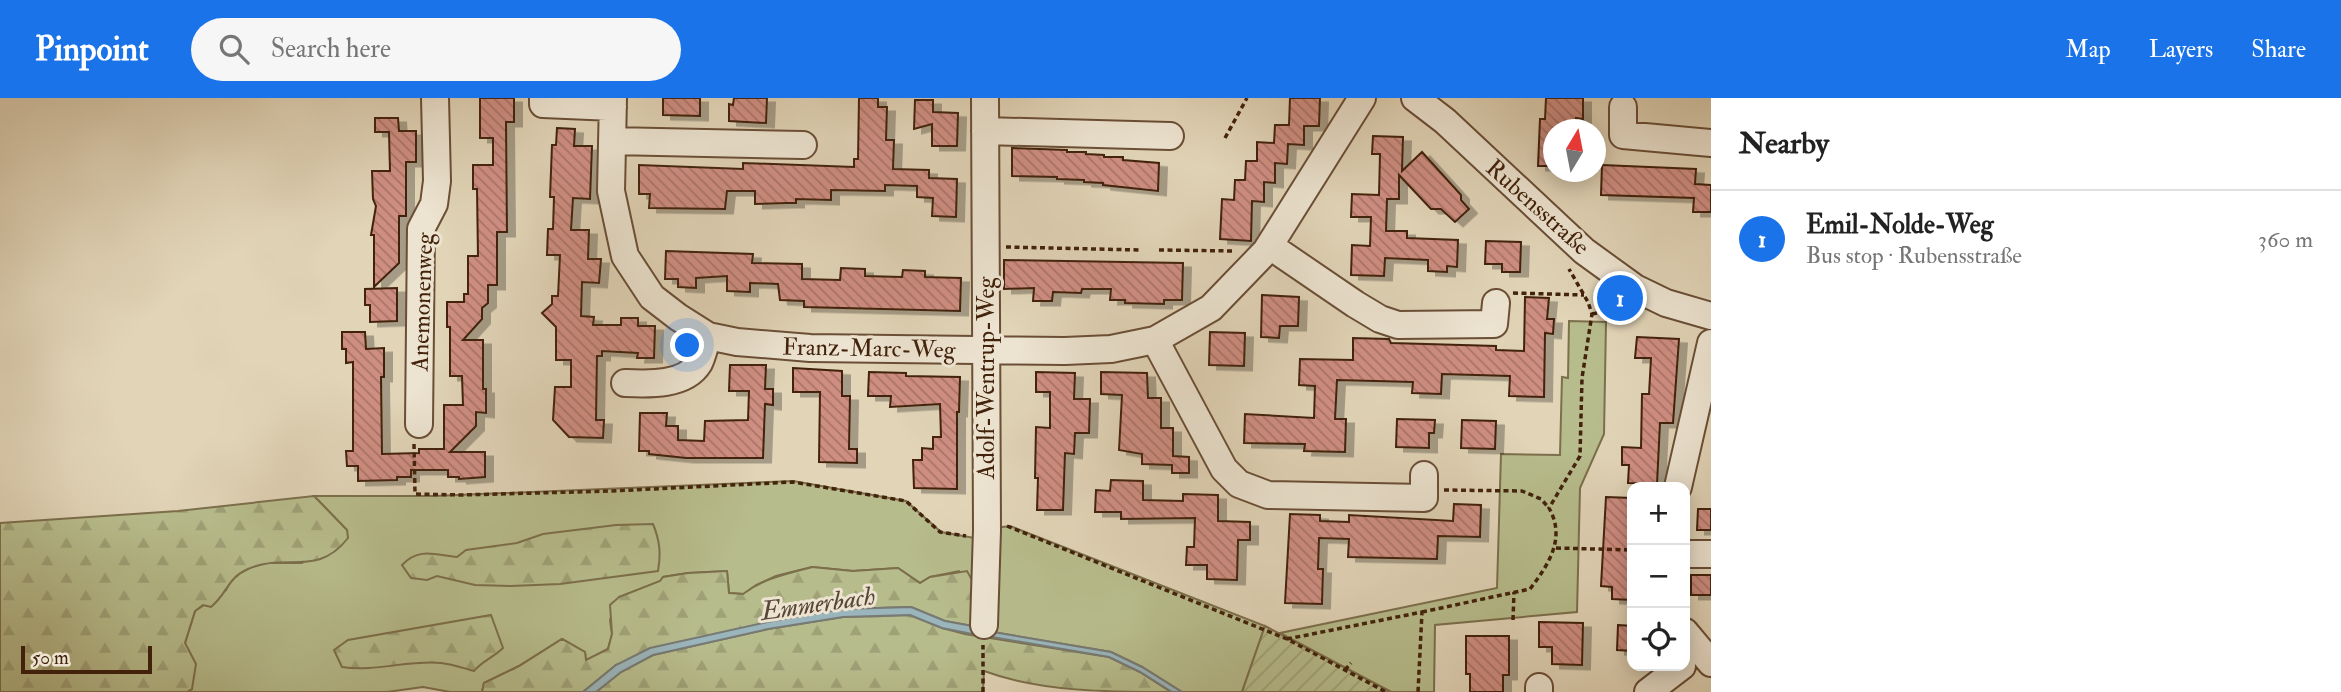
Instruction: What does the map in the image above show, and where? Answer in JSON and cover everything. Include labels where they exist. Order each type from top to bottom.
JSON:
[{"type":"street","name":"Anemonenweg","points":[[419,424],[421,229],[434,204],[435,98]]},
{"type":"street","name":"Franz-Marc-Weg","points":[[543,98],[543,104],[613,103],[611,191],[625,257],[652,296],[708,336],[737,342],[810,348],[986,350],[1111,349],[1155,340],[1211,308],[1268,249],[1362,98]]},
{"type":"street","name":"Adolf-Wentrup-Weg","points":[[984,625],[985,98]]},
{"type":"street","name":"Rubensstraße","points":[[1415,98],[1445,121],[1584,251],[1635,288],[1666,303],[1711,316]]},
{"type":"street","points":[[1623,107],[1623,135],[1711,143]]},
{"type":"street","points":[[985,131],[1170,136]]},
{"type":"street","points":[[612,141],[803,145]]},
{"type":"street","points":[[1268,249],[1380,319],[1398,325],[1494,324],[1496,303]]},
{"type":"street","points":[[625,383],[650,384],[677,379],[698,364],[708,336]]},
{"type":"street","points":[[1155,340],[1224,469],[1239,484],[1268,495],[1424,498],[1424,482]]},
{"type":"street","points":[[1679,482],[1711,343]]},
{"type":"street","points":[[1690,554],[1711,554]]},
{"type":"street","points":[[1648,692],[1692,655]]},
{"type":"path","points":[[1225,138],[1247,98]]},
{"type":"path","points":[[985,247],[1141,250]]},
{"type":"path","points":[[1159,250],[1268,249]]},
{"type":"path","points":[[1549,508],[1580,456],[1582,378],[1592,314],[1569,268],[1584,251]]},
{"type":"path","points":[[1592,314],[1621,306],[1635,288]]},
{"type":"path","points":[[1496,303],[1510,293],[1584,295]]},
{"type":"path","points":[[419,424],[414,434],[415,494],[612,491],[793,481],[906,501],[940,532],[970,536],[1010,526],[1287,639],[1386,692]]},
{"type":"path","points":[[1287,639],[1530,589],[1556,548],[1557,528],[1549,508],[1541,499],[1522,491],[1424,482]]},
{"type":"path","points":[[1556,548],[1627,550]]},
{"type":"path","points":[[1513,620],[1514,592]]},
{"type":"path","points":[[1418,692],[1422,612]]},
{"type":"path","points":[[983,654],[983,692]]},
{"type":"path","points":[[1345,670],[1351,663]]},
{"type":"green space","points":[[1569,321],[1606,322],[1604,434],[1580,488],[1577,612],[1435,625],[1434,692],[1391,692],[1280,633],[1497,588],[1501,454],[1560,455],[1562,377],[1568,378]]},
{"type":"green space","points":[[793,481],[906,501],[941,532],[975,538],[979,604],[959,571],[930,577],[920,583],[898,568],[853,571],[812,567],[776,576],[744,594],[729,593],[727,571],[688,573],[663,577],[661,581],[619,597],[610,620],[612,634],[608,649],[586,661],[585,652],[562,639],[519,666],[484,683],[482,692],[450,692],[423,687],[387,692],[187,692],[192,689],[185,643],[195,611],[226,590],[232,577],[266,563],[302,563],[347,530],[314,496],[434,496]]},
{"type":"green space","points":[[314,496],[347,530],[348,538],[336,550],[313,561],[262,564],[248,569],[232,581],[211,607],[203,605],[195,611],[185,643],[196,664],[192,689],[187,692],[0,692],[0,523],[178,511]]},
{"type":"green space","points":[[653,524],[659,547],[658,571],[560,584],[511,586],[475,585],[437,576],[427,580],[411,578],[402,565],[408,559],[421,554],[457,557],[466,550],[517,543],[543,534],[616,525]]},
{"type":"green space","points":[[1010,526],[1265,626],[1242,692],[1182,692],[1142,667],[1111,652],[993,632],[995,528]]},
{"type":"green space","points":[[812,567],[853,571],[898,568],[920,583],[930,577],[967,571],[977,589],[978,627],[945,621],[911,607],[843,609],[767,622],[616,665],[583,692],[482,692],[484,683],[519,666],[562,639],[585,652],[586,660],[608,649],[612,634],[610,605],[619,597],[660,581],[663,577],[727,571],[729,593],[743,594],[767,580]]},
{"type":"green space","points":[[491,615],[503,648],[474,671],[441,663],[342,667],[334,650],[348,640]]},
{"type":"green space","points":[[910,615],[965,634],[1109,657],[1140,672],[1171,692],[1052,687],[984,671],[983,692],[596,692],[621,672],[653,655],[768,629],[843,617]]},
{"type":"green space","points":[[1265,626],[1391,692],[1242,692]]},
{"type":"water","points":[[911,607],[945,621],[978,627],[977,635],[942,628],[910,615],[843,617],[768,629],[653,655],[621,672],[596,692],[583,692],[616,665],[650,648],[767,622],[843,609]]},
{"type":"water","points":[[993,632],[1111,652],[1142,667],[1182,692],[1172,692],[1109,657],[992,637]]},
{"type":"building","points":[[480,98],[514,98],[514,122],[506,122],[507,232],[497,232],[497,285],[488,285],[488,303],[482,308],[482,319],[463,340],[483,340],[486,413],[476,412],[476,426],[450,452],[485,452],[485,477],[459,479],[448,477],[448,470],[411,470],[411,477],[397,477],[397,480],[358,481],[358,466],[347,466],[346,451],[353,451],[353,362],[346,363],[346,349],[342,349],[342,332],[365,332],[366,349],[384,348],[384,377],[381,377],[382,454],[444,449],[444,405],[463,405],[462,376],[450,376],[447,302],[464,302],[464,294],[468,294],[468,256],[478,256],[477,189],[473,189],[473,165],[493,165],[493,138],[480,138]]},
{"type":"building","points":[[663,98],[700,98],[700,116],[663,115]]},
{"type":"building","points":[[734,98],[767,98],[766,123],[729,121],[729,104],[733,105]]},
{"type":"building","points":[[859,98],[878,98],[878,107],[887,107],[886,140],[894,140],[893,169],[929,170],[929,178],[957,179],[956,217],[932,216],[933,198],[917,197],[917,186],[885,185],[885,191],[831,190],[831,200],[796,199],[796,203],[755,204],[755,191],[727,191],[725,209],[649,208],[650,194],[639,194],[639,165],[743,169],[743,163],[854,167],[854,159],[858,159]]},
{"type":"building","points":[[1290,98],[1320,98],[1319,126],[1304,126],[1304,145],[1288,144],[1287,164],[1275,163],[1275,183],[1264,182],[1264,202],[1252,201],[1251,241],[1220,239],[1222,199],[1234,200],[1235,180],[1245,180],[1246,161],[1257,161],[1257,142],[1274,143],[1275,125],[1289,125]]},
{"type":"building","points":[[1546,98],[1583,98],[1583,119],[1545,119]]},
{"type":"building","points":[[915,100],[933,100],[933,112],[958,113],[957,146],[932,146],[932,124],[914,129]]},
{"type":"building","points":[[375,118],[398,118],[399,131],[416,131],[416,162],[406,162],[406,216],[399,216],[399,263],[374,287],[374,235],[371,235],[376,206],[373,199],[372,171],[390,171],[389,132],[375,132]]},
{"type":"building","points":[[1540,119],[1543,119],[1543,166],[1538,166]]},
{"type":"building","points":[[557,128],[575,129],[574,146],[592,146],[590,199],[573,198],[571,230],[589,230],[588,259],[601,259],[599,283],[582,282],[581,316],[594,317],[593,325],[621,325],[621,318],[638,318],[638,326],[655,326],[654,358],[637,358],[638,353],[602,351],[602,356],[597,356],[596,420],[604,420],[603,438],[569,437],[553,420],[555,387],[571,387],[571,360],[556,360],[556,327],[542,313],[552,304],[552,296],[558,296],[560,255],[547,255],[548,229],[553,229],[554,197],[550,197],[552,145],[556,145]]},
{"type":"building","points":[[1373,136],[1403,137],[1402,171],[1422,152],[1461,195],[1461,200],[1469,209],[1455,222],[1441,209],[1431,209],[1399,175],[1399,199],[1387,199],[1386,231],[1407,231],[1407,238],[1458,240],[1457,267],[1447,266],[1447,272],[1428,271],[1428,260],[1385,258],[1384,276],[1351,275],[1352,245],[1370,246],[1371,217],[1351,217],[1352,194],[1379,195],[1380,154],[1372,154]]},
{"type":"building","points":[[1012,148],[1067,150],[1159,163],[1158,191],[1057,177],[1012,176]]},
{"type":"building","points":[[1606,165],[1696,169],[1695,184],[1711,185],[1711,212],[1693,212],[1694,198],[1601,195],[1601,182],[1606,182]]},
{"type":"building","points":[[1486,241],[1521,242],[1520,272],[1502,272],[1502,264],[1485,264]]},
{"type":"building","points":[[666,251],[753,254],[752,263],[802,264],[802,279],[840,280],[841,268],[865,269],[865,276],[902,277],[903,270],[925,271],[925,277],[961,278],[960,311],[804,307],[804,301],[780,300],[778,284],[750,283],[750,292],[727,291],[727,276],[696,278],[696,288],[678,287],[678,279],[665,279]]},
{"type":"building","points":[[1004,260],[1183,263],[1182,300],[1164,300],[1164,304],[1125,303],[1125,300],[1110,300],[1111,289],[1082,289],[1081,293],[1053,292],[1052,301],[1033,301],[1034,288],[1004,289]]},
{"type":"building","points":[[397,288],[397,321],[370,322],[370,305],[365,305],[365,289]]},
{"type":"building","points":[[1262,295],[1299,297],[1298,326],[1280,326],[1279,338],[1261,337]]},
{"type":"building","points":[[1525,297],[1549,298],[1547,319],[1554,319],[1553,334],[1545,333],[1544,397],[1509,396],[1510,376],[1442,374],[1441,394],[1412,393],[1413,382],[1337,380],[1335,419],[1346,419],[1345,452],[1304,451],[1305,444],[1244,443],[1245,414],[1314,418],[1315,386],[1299,385],[1300,359],[1353,360],[1353,338],[1389,339],[1391,343],[1496,346],[1496,350],[1524,351]]},
{"type":"building","points":[[1210,332],[1245,333],[1244,366],[1209,365]]},
{"type":"building","points":[[1637,337],[1679,339],[1673,423],[1660,423],[1657,482],[1628,482],[1629,465],[1622,465],[1622,447],[1641,448],[1642,394],[1649,394],[1651,358],[1635,358]]},
{"type":"building","points":[[730,365],[766,365],[765,389],[773,389],[773,405],[765,404],[763,458],[686,458],[639,451],[640,413],[667,413],[666,426],[678,426],[678,440],[704,441],[705,421],[748,420],[749,391],[729,391]]},
{"type":"building","points":[[793,368],[842,371],[842,396],[850,396],[849,449],[857,449],[857,463],[819,462],[820,392],[793,392]]},
{"type":"building","points":[[869,372],[960,377],[957,489],[914,488],[913,460],[922,460],[922,448],[933,449],[933,437],[941,437],[940,404],[890,407],[891,396],[868,396]]},
{"type":"building","points":[[1036,372],[1075,373],[1074,399],[1090,399],[1089,433],[1075,433],[1074,454],[1065,453],[1063,510],[1037,510],[1036,427],[1050,428],[1050,392],[1036,392]]},
{"type":"building","points":[[1101,372],[1147,373],[1148,398],[1161,398],[1161,428],[1173,428],[1173,456],[1189,457],[1189,473],[1172,473],[1172,465],[1142,464],[1142,454],[1119,450],[1122,395],[1101,394]]},
{"type":"building","points":[[1397,419],[1435,420],[1434,433],[1429,433],[1429,448],[1396,447]]},
{"type":"building","points":[[1462,420],[1496,421],[1495,449],[1461,448]]},
{"type":"building","points":[[1111,480],[1143,481],[1143,500],[1183,501],[1183,494],[1218,495],[1218,521],[1250,522],[1250,540],[1238,540],[1237,580],[1207,579],[1207,565],[1186,565],[1187,547],[1194,547],[1195,518],[1121,519],[1121,512],[1095,512],[1096,490],[1110,491]]},
{"type":"building","points":[[1606,497],[1627,498],[1627,600],[1612,599],[1612,587],[1601,586]]},
{"type":"building","points":[[1454,504],[1481,505],[1480,537],[1438,536],[1437,559],[1348,557],[1349,539],[1319,538],[1318,569],[1323,569],[1322,604],[1285,603],[1290,514],[1320,515],[1320,521],[1349,522],[1349,515],[1453,521]]},
{"type":"building","points":[[1698,509],[1711,509],[1711,530],[1697,530]]},
{"type":"building","points":[[1691,575],[1711,575],[1711,595],[1691,595]]},
{"type":"building","points":[[1539,622],[1583,623],[1582,665],[1552,664],[1552,647],[1539,647]]},
{"type":"building","points":[[1618,625],[1627,626],[1627,651],[1617,650]]},
{"type":"building","points":[[1466,636],[1509,636],[1509,675],[1503,675],[1503,692],[1470,692],[1470,674],[1466,674]]},
{"type":"place","name":"Emil-Nolde-Weg","points":[[1620,298]]},
{"type":"water label","name":"Emmerbach","points":[[818,603]]}]
